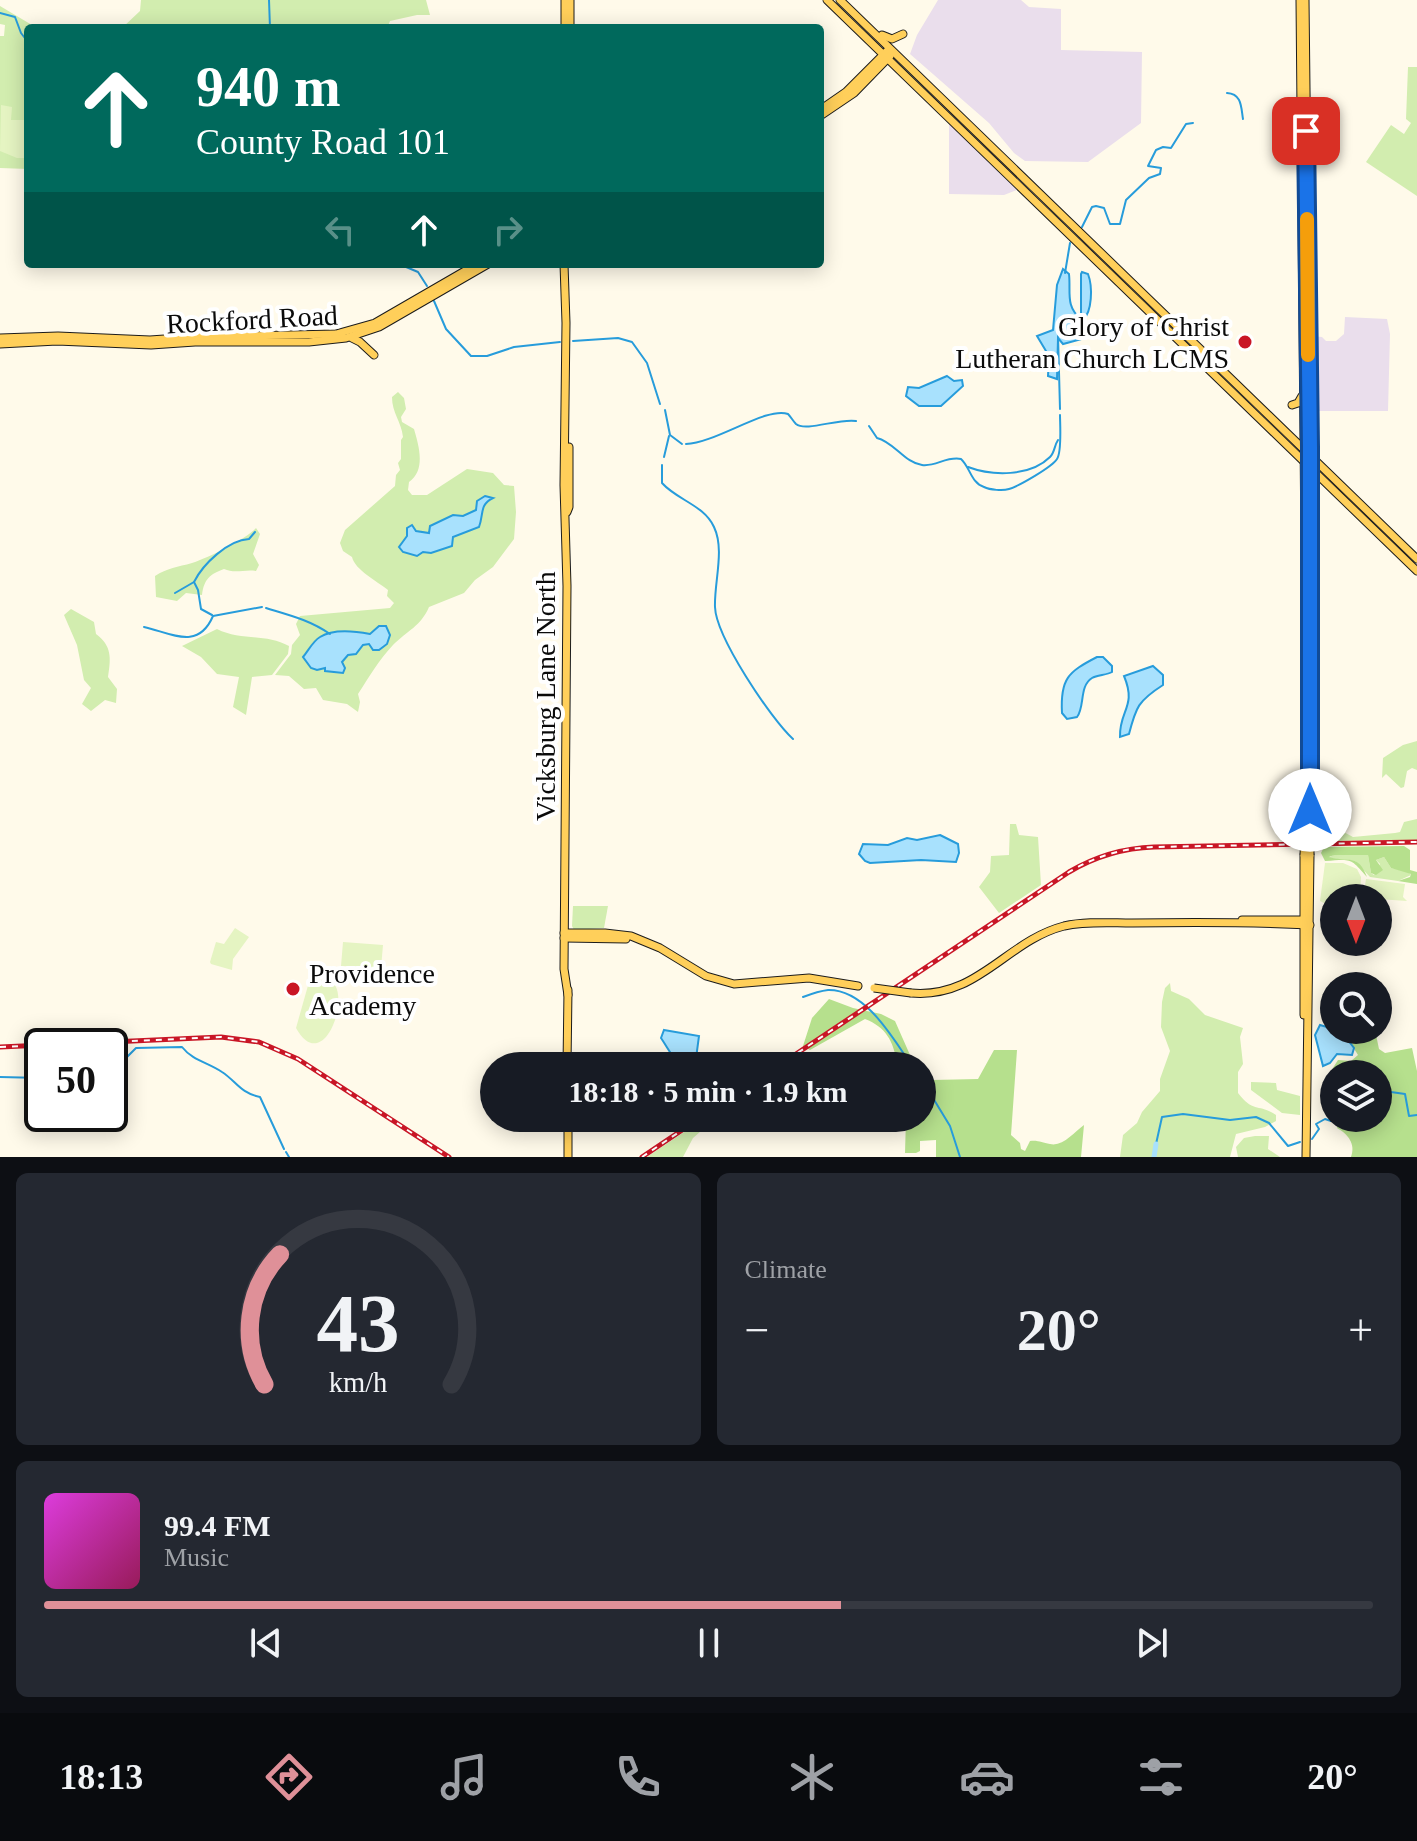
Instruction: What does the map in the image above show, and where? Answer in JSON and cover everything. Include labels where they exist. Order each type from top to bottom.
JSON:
[{"type":"main road","points":[[567,24],[568,0]]},
{"type":"main road","points":[[827,0],[889,53],[1286,432],[1345,501],[1417,571]]},
{"type":"main road","points":[[840,0],[887,38],[903,34]]},
{"type":"main road","points":[[1302,0],[1303,424],[1310,513]]},
{"type":"main road","points":[[1302,0],[1307,458],[1306,1157]]},
{"type":"main road","points":[[856,14],[916,85],[1417,559]]},
{"type":"main road","points":[[824,111],[847,98],[889,53]]},
{"type":"main road","points":[[824,110],[889,53]]},
{"type":"main road","points":[[866,80],[889,67],[916,85]]},
{"type":"main road","name":"Rockford Road","points":[[0,341],[58,336],[150,340],[336,334],[375,323],[470,268]]},
{"type":"main road","name":"Rockford Road","points":[[0,341],[151,345],[309,342],[346,338],[379,327],[481,268]]},
{"type":"main road","name":"Vicksburg Lane North","points":[[566,268],[567,1052]]},
{"type":"main road","points":[[346,338],[360,342],[374,355]]},
{"type":"main road","points":[[1292,405],[1298,403],[1303,393]]},
{"type":"main road","points":[[1286,432],[1297,435],[1303,424]]},
{"type":"main road","points":[[1307,834],[1311,487],[1316,480],[1345,501]]},
{"type":"main road","points":[[567,936],[610,933],[639,940],[660,948],[715,979],[741,984],[809,978],[911,993],[939,993],[963,986],[1041,935],[1063,926],[1216,923],[1252,919],[1307,923]]},
{"type":"main road","points":[[568,1132],[568,1157]]},
{"type":"shaded area","points":[[938,0],[1021,0],[1029,7],[1061,9],[1061,50],[1142,52],[1141,123],[1088,162],[1025,161],[1014,153],[989,123],[910,54],[917,35]]},
{"type":"shaded area","points":[[949,121],[1019,189],[1004,195],[949,194]]},
{"type":"shaded area","points":[[1345,317],[1387,319],[1390,334],[1388,411],[1312,411],[1312,336],[1336,341],[1344,334]]},
{"type":"green space","points":[[141,0],[426,0],[430,15],[417,15],[390,21],[389,24],[126,24],[140,11]]},
{"type":"green space","points":[[0,6],[30,24],[24,24],[24,169],[0,168],[0,36],[4,36],[5,25],[0,24]]},
{"type":"green space","points":[[1408,67],[1417,67],[1417,196],[1366,162],[1391,125],[1404,134],[1411,123],[1406,119]]},
{"type":"green space","points":[[1,105],[12,107],[11,120],[24,120],[24,158],[0,151]]},
{"type":"green space","points":[[398,392],[404,398],[406,409],[401,417],[402,422],[414,429],[419,450],[418,471],[409,482],[408,490],[412,495],[427,495],[467,469],[493,473],[504,485],[514,486],[514,539],[493,567],[464,593],[429,607],[418,624],[393,645],[358,694],[358,712],[347,704],[323,700],[316,688],[304,689],[289,676],[275,675],[291,654],[292,645],[300,635],[296,624],[300,616],[390,608],[394,603],[387,596],[388,590],[362,571],[343,551],[340,543],[345,530],[395,486],[403,437],[392,403],[392,397]]},
{"type":"green space","points":[[256,528],[260,534],[253,554],[259,565],[256,571],[224,569],[208,578],[202,595],[186,593],[177,601],[156,597],[155,576],[217,553]]},
{"type":"green space","points":[[71,609],[94,622],[96,634],[108,648],[108,677],[117,689],[116,703],[105,700],[91,711],[82,704],[91,688],[84,680],[77,645],[64,615]]},
{"type":"green space","points":[[217,629],[289,646],[288,654],[272,675],[252,677],[246,715],[233,707],[239,677],[217,674],[201,657],[182,646]]},
{"type":"green space","points":[[1417,741],[1417,770],[1412,768],[1407,771],[1404,787],[1401,788],[1386,774],[1382,778],[1383,758],[1403,745]]},
{"type":"green space","points":[[1328,808],[1335,812],[1340,830],[1353,837],[1400,832],[1404,822],[1417,819],[1417,840],[1326,841],[1322,838],[1323,812]]},
{"type":"green space","points":[[1010,824],[1016,824],[1019,835],[1038,837],[1041,885],[999,913],[979,887],[990,872],[991,856],[1009,855]]},
{"type":"green space","points":[[1404,846],[1410,850],[1410,870],[1417,872],[1417,884],[1398,881],[1411,874],[1391,868],[1384,857],[1376,860],[1383,870],[1376,875],[1371,873],[1368,855],[1329,857],[1356,862],[1367,877],[1350,861],[1325,861],[1321,853],[1324,847]]},
{"type":"green space","points":[[1333,855],[1368,855],[1374,875],[1380,864],[1376,860],[1384,857],[1391,868],[1408,871],[1411,875],[1398,881],[1370,877],[1355,861],[1329,858]]},
{"type":"green space","points":[[1325,863],[1343,863],[1357,869],[1361,877],[1361,884],[1322,884]]},
{"type":"green space","points":[[1366,879],[1405,884],[1403,897],[1407,901],[1392,900],[1392,884],[1365,884]]},
{"type":"green space","points":[[573,906],[608,906],[604,928],[574,930]]},
{"type":"green space","points":[[235,928],[249,937],[233,959],[232,970],[211,964],[216,942],[224,944]]},
{"type":"green space","points":[[343,942],[383,945],[381,968],[341,966]]},
{"type":"green space","points":[[323,980],[335,985],[338,1007],[330,1032],[323,1040],[314,1043],[305,1040],[296,1028],[309,982]]},
{"type":"green space","points":[[1170,983],[1171,991],[1189,999],[1205,1015],[1243,1028],[1240,1037],[1243,1064],[1238,1072],[1238,1093],[1248,1104],[1276,1115],[1276,1121],[1265,1127],[1236,1134],[1230,1157],[1120,1157],[1123,1135],[1137,1123],[1160,1091],[1160,1079],[1170,1051],[1161,1027],[1162,1002],[1165,988]]},
{"type":"green space","points":[[829,999],[881,1014],[895,1021],[909,1052],[894,1052],[887,1036],[878,1026],[865,1019],[810,1050],[803,1046],[812,1018]]},
{"type":"green space","points":[[1351,1044],[1378,1044],[1385,1053],[1412,1048],[1417,1071],[1417,1157],[1351,1157],[1350,1140],[1343,1132],[1392,1132],[1392,1060],[1352,1060],[1358,1055]]},
{"type":"green space","points":[[994,1050],[1017,1050],[1011,1135],[1025,1151],[1030,1141],[1059,1143],[1084,1125],[1081,1157],[936,1157],[936,1140],[920,1141],[920,1151],[905,1153],[906,1132],[936,1132],[936,1080],[978,1079]]},
{"type":"green space","points":[[1251,1082],[1276,1083],[1277,1090],[1300,1096],[1300,1115],[1282,1113],[1251,1090]]},
{"type":"green space","points":[[684,1132],[700,1132],[683,1157],[647,1157]]},
{"type":"green space","points":[[1269,1136],[1268,1149],[1280,1157],[1238,1157],[1236,1147],[1244,1138]]},
{"type":"water","points":[[1063,269],[1069,274],[1071,304],[1081,319],[1081,274],[1088,274],[1091,299],[1083,320],[1090,327],[1082,339],[1063,344],[1058,338],[1057,379],[1048,376],[1049,356],[1037,336],[1053,330],[1057,285]]},
{"type":"water","points":[[947,376],[954,381],[962,380],[963,386],[941,406],[919,406],[906,396],[908,387],[919,388]]},
{"type":"water","points":[[485,496],[493,498],[484,507],[479,527],[453,537],[452,546],[417,556],[403,552],[399,547],[407,536],[407,528],[412,525],[416,531],[429,533],[430,526],[453,515],[463,516],[476,510],[477,501]]},
{"type":"water","points":[[379,626],[386,626],[390,635],[387,644],[379,650],[373,650],[369,644],[363,645],[356,654],[348,655],[342,662],[345,668],[343,673],[311,668],[303,657],[315,641],[326,634],[345,631],[370,634]]},
{"type":"water","points":[[1097,657],[1103,657],[1112,666],[1112,672],[1088,682],[1077,717],[1067,719],[1062,713],[1065,684],[1073,672]]},
{"type":"water","points":[[1153,666],[1163,675],[1163,685],[1143,700],[1129,734],[1120,737],[1129,695],[1124,676]]},
{"type":"water","points":[[940,835],[958,844],[956,862],[921,860],[870,863],[859,854],[863,844],[888,845],[907,838],[917,840]]},
{"type":"water","points":[[1320,1025],[1320,1044],[1351,1044],[1354,1048],[1352,1055],[1337,1054],[1332,1060],[1321,1060],[1315,1035]]},
{"type":"water","points":[[664,1030],[699,1036],[697,1052],[670,1052],[661,1038]]},
{"type":"waterway","points":[[269,0],[270,24]]},
{"type":"waterway","points":[[0,13],[15,17],[24,37]]},
{"type":"waterway","points":[[1227,93],[1238,99],[1243,119]]},
{"type":"waterway","points":[[1082,227],[1092,207],[1096,206],[1104,208],[1110,224],[1120,224],[1126,200],[1149,178],[1160,174],[1161,168],[1148,166],[1156,150],[1171,148],[1186,124],[1193,123]]},
{"type":"waterway","points":[[1065,273],[1070,243]]},
{"type":"waterway","points":[[408,268],[418,272],[427,286]]},
{"type":"waterway","points":[[434,301],[446,329],[471,356],[487,356],[514,347],[560,342]]},
{"type":"waterway","points":[[1058,335],[1060,409]]},
{"type":"waterway","points":[[573,341],[618,338],[632,342],[647,363],[660,404]]},
{"type":"waterway","points":[[665,410],[670,435],[682,444]]},
{"type":"waterway","points":[[686,444],[712,438],[779,413],[788,414],[801,426],[856,421]]},
{"type":"waterway","points":[[869,426],[877,438],[916,463],[927,465],[961,459],[980,485],[1003,490],[1027,480],[1057,459],[1060,415]]},
{"type":"waterway","points":[[664,457],[669,436]]},
{"type":"waterway","points":[[968,467],[999,473],[1022,471],[1042,464],[1053,453],[1058,440]]},
{"type":"waterway","points":[[662,465],[662,483],[704,513],[714,527],[719,546],[715,597],[718,620],[746,677],[793,739]]},
{"type":"waterway","points":[[212,615],[201,609],[194,582],[217,554],[241,540],[249,539],[255,532]]},
{"type":"waterway","points":[[175,593],[194,582]]},
{"type":"waterway","points":[[144,627],[183,637],[192,636],[207,627],[213,616],[262,607]]},
{"type":"waterway","points":[[266,608],[307,621],[330,634]]},
{"type":"waterway","points":[[803,997],[828,990],[855,998],[878,1018],[903,1052]]},
{"type":"waterway","points":[[128,1056],[136,1048],[182,1047],[222,1072],[243,1090],[260,1097],[284,1149]]},
{"type":"waterway","points":[[0,1077],[24,1078]]},
{"type":"waterway","points":[[1392,1092],[1405,1094],[1409,1116],[1417,1115]]},
{"type":"waterway","points":[[936,1103],[950,1126],[960,1157]]},
{"type":"waterway","points":[[1156,1144],[1162,1117],[1183,1114],[1230,1120],[1256,1117],[1269,1123],[1288,1146],[1300,1142]]},
{"type":"waterway","points":[[1312,1139],[1319,1129],[1316,1124],[1320,1122]]},
{"type":"waterway","points":[[1154,1157],[1156,1144]]},
{"type":"waterway","points":[[286,1152],[289,1157]]},
{"type":"railway","points":[[799,1052],[1069,872],[1100,857],[1154,847],[1417,842]]},
{"type":"railway","points":[[0,1047],[221,1037],[259,1042],[298,1059],[449,1157]]},
{"type":"railway","points":[[642,1157],[679,1132]]},
{"type":"slow traffic","points":[[1307,219],[1308,355]]},
{"type":"place","name":"Glory of Christ Lutheran Church LCMS","points":[[1245,342]]},
{"type":"place","name":"Providence Academy","points":[[293,989]]},
{"type":"route","points":[[1306,131],[1310,810]]}]
